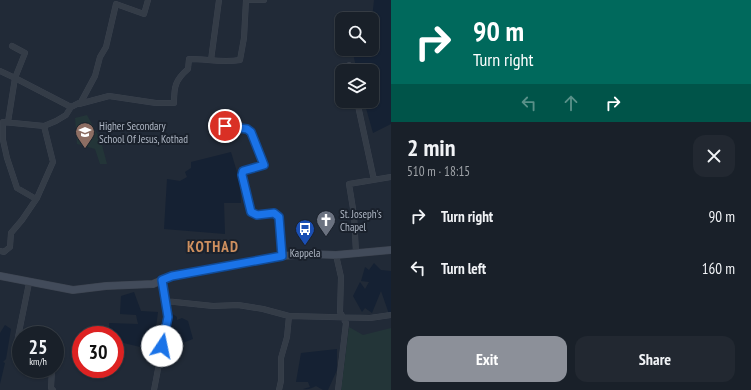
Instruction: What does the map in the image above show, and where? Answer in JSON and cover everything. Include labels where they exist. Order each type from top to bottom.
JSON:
[{"type":"main road","points":[[0,276],[29,283],[73,290],[106,286],[153,284],[172,276],[282,256],[309,254],[336,255],[391,250]]},
{"type":"street","points":[[79,104],[95,76],[100,58],[106,47],[116,2],[144,14],[148,0]]},
{"type":"street","points":[[211,60],[219,0]]},
{"type":"street","points":[[36,199],[17,188],[3,140],[3,122],[44,126],[66,115],[71,107],[109,96],[156,103],[174,104],[174,86],[178,78],[188,69],[189,59],[224,62],[240,60],[244,38],[247,0],[264,0]]},
{"type":"street","points":[[8,122],[15,78],[25,53],[12,46]]},
{"type":"street","points":[[0,70],[71,107]]},
{"type":"street","points":[[359,108],[374,180]]},
{"type":"street","points":[[0,251],[4,252],[10,247],[11,233],[36,199],[53,162],[44,126]]},
{"type":"street","points":[[216,126],[247,129],[251,132],[264,165],[243,171],[251,212],[257,215],[274,213],[279,217],[282,256]]},
{"type":"street","points":[[356,253],[354,215],[349,184],[391,177]]},
{"type":"street","points":[[336,255],[341,277],[340,312],[346,323],[338,390]]},
{"type":"street","points":[[154,390],[168,317],[162,280]]},
{"type":"street","points":[[20,326],[29,283]]},
{"type":"street","points":[[165,301],[213,306],[238,305],[263,309],[289,316],[370,318],[391,315]]},
{"type":"street","points":[[279,390],[282,381],[281,358],[288,337],[289,316]]},
{"type":"street","points":[[52,378],[51,388],[53,390]]},
{"type":"shaded area","points":[[87,115],[101,141],[107,164],[100,164],[95,149],[77,144],[75,118]]},
{"type":"shaded area","points":[[349,327],[363,335],[391,328],[391,390],[341,390]]},
{"type":"water","points":[[374,0],[391,0],[391,124],[373,133],[366,108],[379,108],[379,64],[355,64],[354,56],[379,56],[379,12],[373,12]]},
{"type":"water","points":[[231,152],[240,182],[241,203],[224,203],[225,234],[164,229],[167,179],[180,181],[187,177],[185,172],[191,168],[191,162]]},
{"type":"water","points":[[374,263],[381,270],[391,271],[391,313],[389,314],[381,291],[372,313],[365,308],[362,312],[353,296],[360,282],[365,289],[369,282],[361,281],[365,267],[369,270]]},
{"type":"water","points":[[134,292],[141,311],[158,312],[153,350],[124,343],[124,326],[109,326],[109,323],[138,324],[136,315],[120,314],[121,296]]},
{"type":"water","points":[[171,313],[177,317],[177,320],[182,318],[188,321],[193,339],[180,344],[182,354],[164,355]]},
{"type":"water","points":[[5,325],[11,329],[6,359],[3,362],[5,363],[0,384],[0,333]]},
{"type":"water","points":[[337,349],[337,370],[328,390],[323,390],[316,386],[303,389],[310,387],[308,382],[296,382],[301,353]]},
{"type":"place","name":"Higher Secondary School Of Jesus, Kothad","points":[[85,149]]},
{"type":"place","name":"St. Joseph's Chapel","points":[[326,237]]},
{"type":"place","name":"Kappela","points":[[305,246]]},
{"type":"district","name":"KOTHAD","points":[[213,247]]},
{"type":"route","points":[[162,346],[168,317],[162,280],[172,276],[282,256],[279,217],[274,213],[257,215],[251,212],[242,175],[243,171],[264,165],[251,132],[247,129],[225,126]]}]
